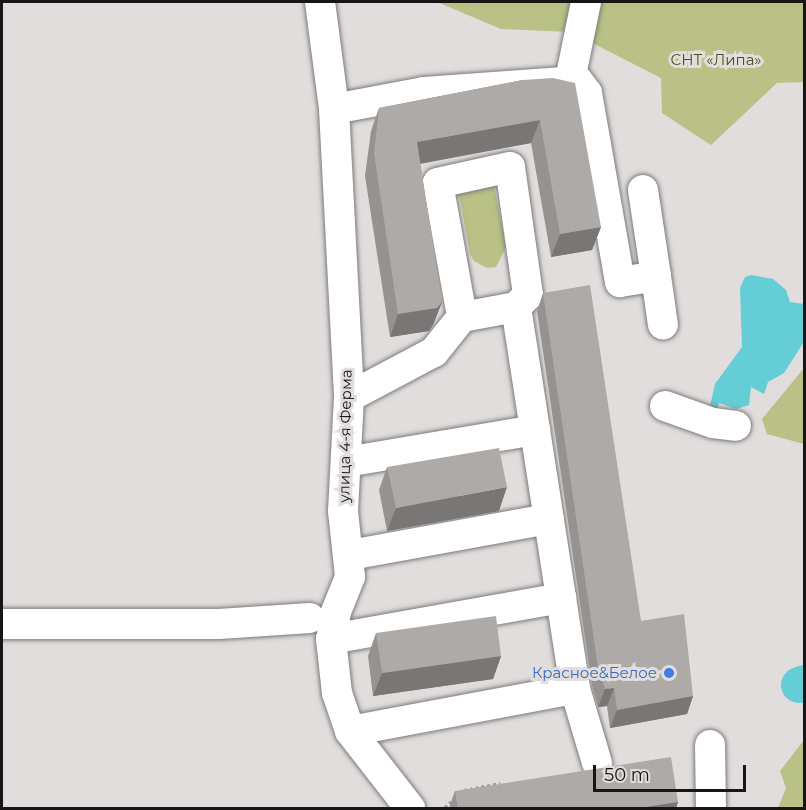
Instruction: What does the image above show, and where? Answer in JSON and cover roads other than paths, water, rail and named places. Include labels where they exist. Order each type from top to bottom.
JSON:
[{"type":"street","name":"улица 4-я Ферма","points":[[320,2],[334,109],[349,397],[344,511],[350,555],[350,577],[336,612],[331,639],[337,693],[350,731],[410,808]]},
{"type":"street","points":[[570,80],[586,2]]},
{"type":"street","points":[[334,109],[424,92],[578,81],[587,93],[620,282],[656,276]]},
{"type":"street","points":[[349,397],[434,352],[462,317],[516,307],[528,295],[510,167],[438,183],[462,317]]},
{"type":"street","points":[[643,190],[663,325]]},
{"type":"street","points":[[516,307],[575,689],[597,764]]},
{"type":"street","points":[[665,406],[713,423],[736,426]]},
{"type":"street","points":[[346,462],[536,430]]},
{"type":"street","points":[[350,555],[549,519]]},
{"type":"street","points":[[331,639],[561,598]]},
{"type":"street","points":[[2,624],[219,624],[310,618]]},
{"type":"street","points":[[350,731],[575,689]]},
{"type":"street","points":[[710,745],[711,808]]},
{"type":"water","points":[[751,275],[773,279],[786,290],[790,302],[804,304],[804,342],[784,373],[768,382],[764,394],[751,387],[749,405],[736,409],[719,403],[714,420],[710,406],[715,384],[742,347],[740,288],[745,277]]},
{"type":"waterway","points":[[799,685],[804,683]]},
{"type":"place","name":"Красное&Белое","points":[[669,673]]},
{"type":"park label","name":"СНТ «Липа»","points":[[716,60]]}]
